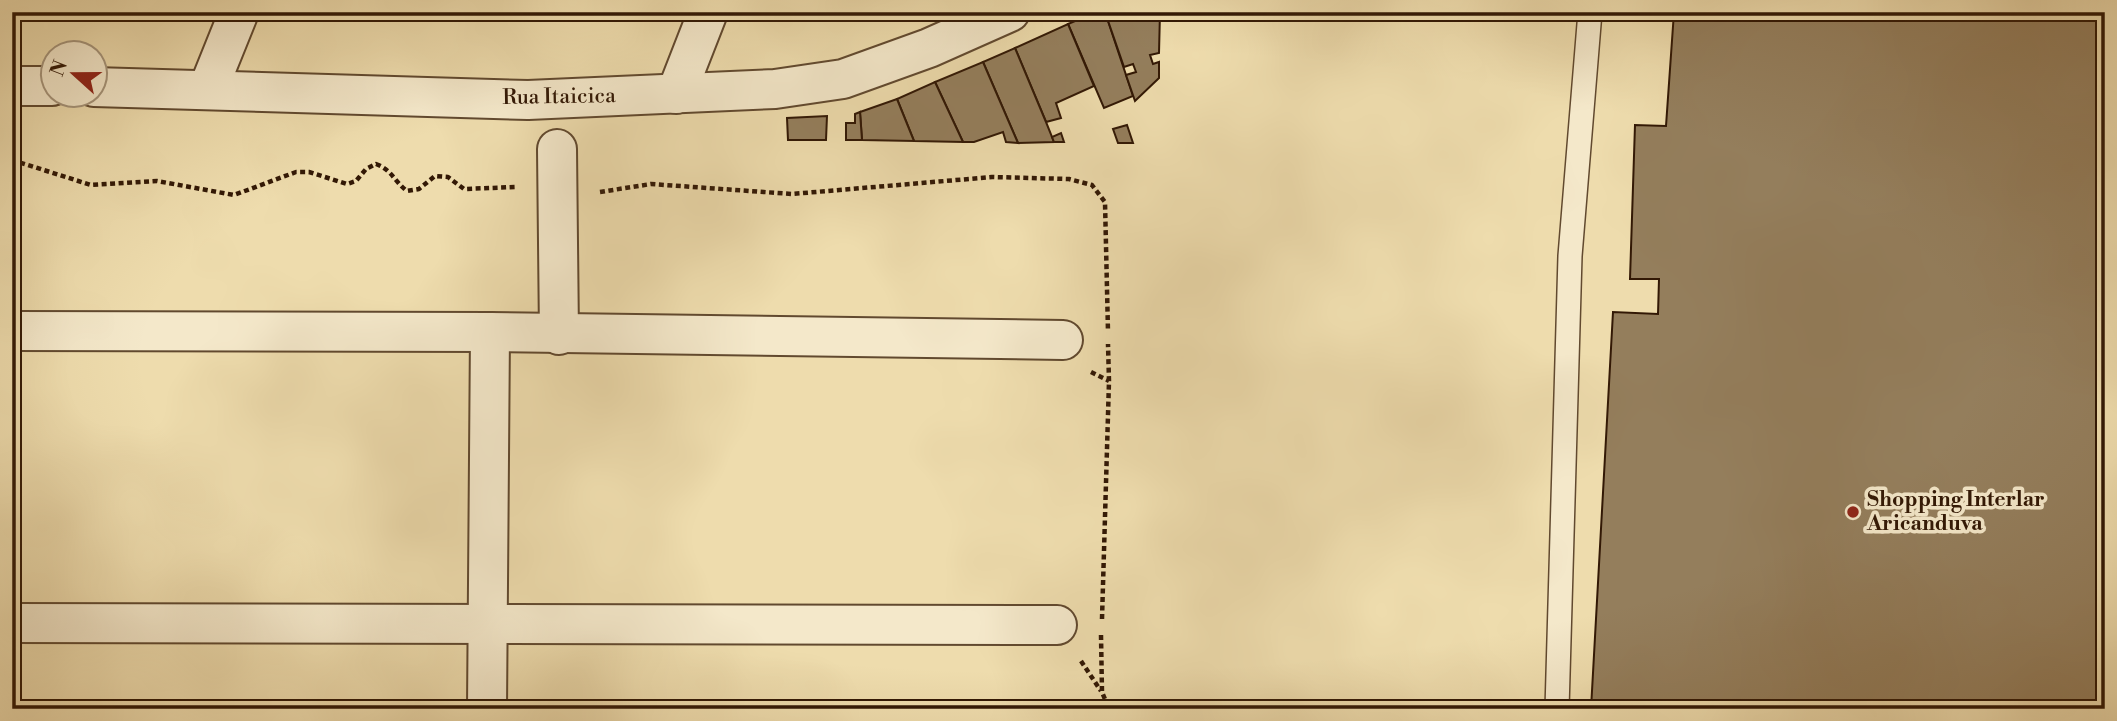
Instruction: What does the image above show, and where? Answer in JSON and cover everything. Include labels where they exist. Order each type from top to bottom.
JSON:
[{"type":"street","points":[[208,89],[239,12]]},
{"type":"street","points":[[676,94],[708,12]]},
{"type":"street","name":"Rua Itaicica","points":[[108,87],[528,100],[775,89],[843,79],[929,48],[1010,12]]},
{"type":"street","points":[[12,86],[38,86]]},
{"type":"street","points":[[557,167],[559,335]]},
{"type":"street","points":[[12,331],[489,332],[1063,340]]},
{"type":"street","points":[[487,709],[489,332]]},
{"type":"street","points":[[12,623],[1057,625]]},
{"type":"lane","points":[[1557,709],[1570,256],[1590,12]]},
{"type":"path","points":[[12,160],[91,185],[157,181],[234,195],[296,172],[309,172],[347,184],[356,181],[366,169],[376,164],[388,169],[407,191],[419,189],[435,176],[447,177],[464,189],[557,167],[602,192],[651,184],[792,194],[992,177],[1069,179],[1092,185],[1105,202],[1109,381],[1101,658],[1102,692],[1109,709]]},
{"type":"building","points":[[1096,12],[1105,12],[1133,96],[1104,108],[1068,24]]},
{"type":"building","points":[[1105,12],[1160,12],[1159,53],[1150,55],[1153,64],[1159,62],[1159,78],[1135,101],[1126,75],[1136,72],[1133,64],[1124,67]]},
{"type":"building","name":"Shopping Interlar Aricanduva","points":[[1674,12],[2105,12],[2105,709],[1591,709],[1613,312],[1658,314],[1659,279],[1630,279],[1635,125],[1666,126]]},
{"type":"building","points":[[1068,24],[1094,86],[1056,103],[1061,118],[1046,122],[1015,48]]},
{"type":"building","points":[[1015,48],[1054,142],[1018,143],[983,62]]},
{"type":"building","points":[[983,62],[1018,143],[1006,142],[1003,132],[974,142],[963,142],[935,82]]},
{"type":"building","points":[[935,82],[963,142],[914,141],[897,99]]},
{"type":"building","points":[[897,99],[914,141],[862,140],[860,112]]},
{"type":"building","points":[[860,112],[862,140],[846,140],[846,123],[855,123],[855,114]]},
{"type":"building","points":[[827,116],[826,140],[788,140],[787,118]]},
{"type":"building","points":[[1127,125],[1133,143],[1118,143],[1113,129]]},
{"type":"building","points":[[1061,133],[1064,142],[1054,142],[1052,137]]},
{"type":"place","name":"Shopping Interlar Aricanduva","points":[[1853,512]]}]
